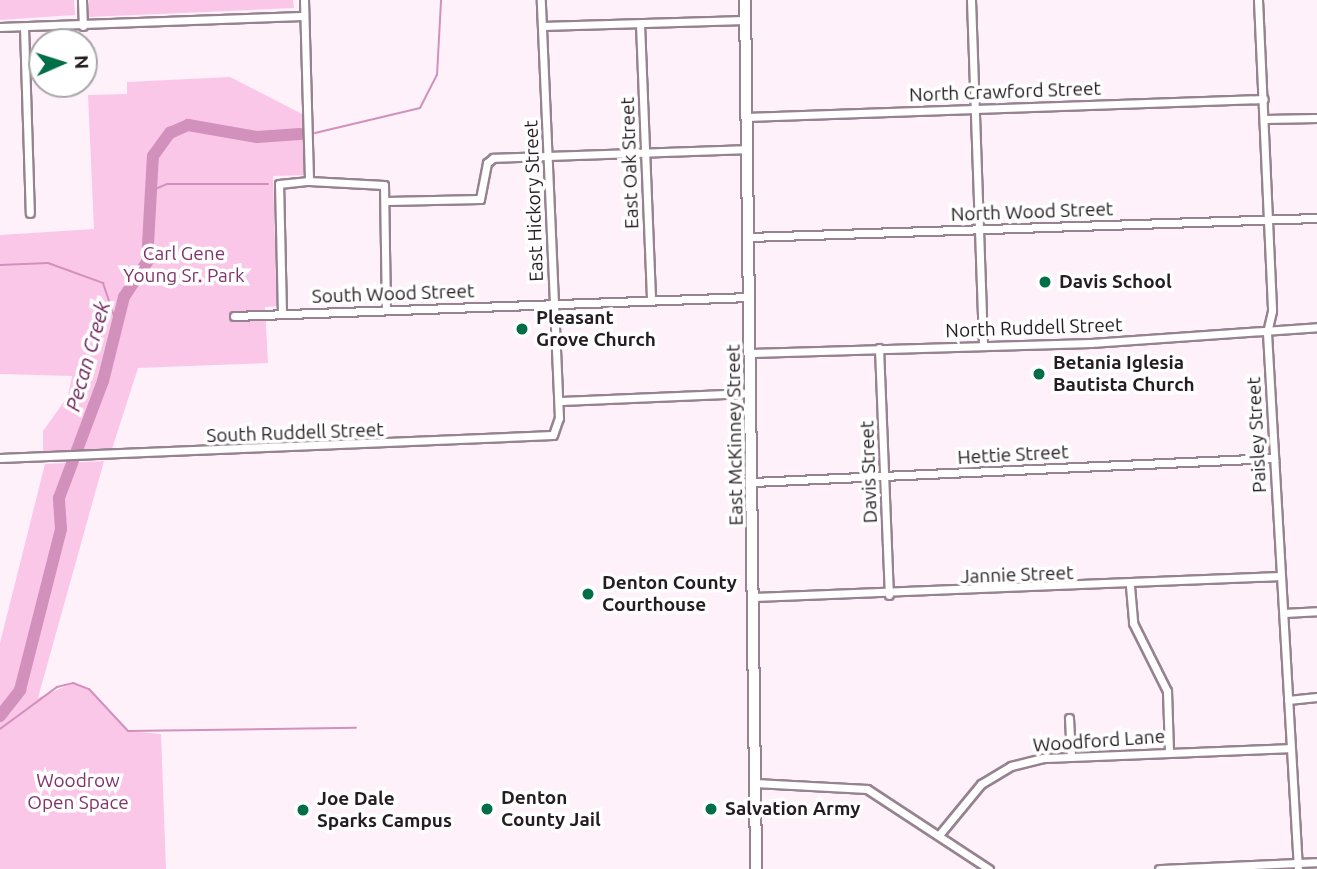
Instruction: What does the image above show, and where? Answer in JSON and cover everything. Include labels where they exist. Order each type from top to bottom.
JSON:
[{"type":"main road","name":"East McKinney Street","points":[[745,0],[756,869]]},
{"type":"street","points":[[82,0],[83,26]]},
{"type":"street","points":[[304,0],[302,16],[309,181]]},
{"type":"street","name":"East Hickory Street","points":[[541,0],[559,401]]},
{"type":"street","points":[[971,0],[983,345]]},
{"type":"street","name":"Paisley Street","points":[[1258,0],[1269,219],[1267,333],[1297,866]]},
{"type":"street","points":[[0,27],[302,16]]},
{"type":"street","points":[[542,26],[745,20]]},
{"type":"street","name":"East Oak Street","points":[[640,24],[651,300]]},
{"type":"street","points":[[24,27],[30,213]]},
{"type":"street","name":"North Crawford Street","points":[[746,117],[1264,99]]},
{"type":"street","points":[[1265,119],[1317,118]]},
{"type":"street","points":[[387,201],[480,199],[486,163],[493,158],[747,149]]},
{"type":"street","points":[[282,314],[279,184],[309,181],[378,181],[387,201],[386,310]]},
{"type":"street","name":"North Wood Street","points":[[749,237],[1317,218]]},
{"type":"street","points":[[554,304],[750,297]]},
{"type":"street","name":"South Wood Street","points":[[234,316],[554,304]]},
{"type":"street","name":"North Ruddell Street","points":[[751,353],[1267,333],[1317,327]]},
{"type":"street","name":"Davis Street","points":[[878,348],[887,477],[889,595]]},
{"type":"street","points":[[559,401],[751,393]]},
{"type":"street","name":"South Ruddell Street","points":[[0,458],[542,440],[557,430],[559,401]]},
{"type":"street","name":"Hettie Street","points":[[753,482],[1274,458]]},
{"type":"street","name":"Jannie Street","points":[[754,597],[1130,586],[1281,576]]},
{"type":"street","points":[[1130,586],[1133,623],[1167,691],[1169,751]]},
{"type":"street","points":[[1284,613],[1317,611]]},
{"type":"street","points":[[1288,700],[1317,698]]},
{"type":"street","points":[[1069,718],[1071,755]]},
{"type":"street","name":"Woodford Lane","points":[[939,835],[981,784],[1011,766],[1071,755],[1290,748]]},
{"type":"street","points":[[755,783],[853,785],[939,835],[989,869]]},
{"type":"street","points":[[1159,869],[1297,866],[1317,862]]},
{"type":"green space","points":[[0,0],[74,0],[75,15],[0,20]]},
{"type":"green space","points":[[89,0],[293,0],[294,8],[89,17]]},
{"type":"green space","name":"Carl Gene Young Sr. Park","points":[[230,77],[302,114],[305,175],[273,176],[277,306],[265,307],[268,363],[138,368],[112,449],[43,451],[43,431],[68,396],[72,376],[0,374],[0,235],[94,229],[88,98],[98,98],[98,95],[127,94],[127,82]]},
{"type":"green space","name":"Woodrow Open Space","points":[[104,461],[38,698],[73,683],[89,689],[128,731],[161,734],[166,869],[0,869],[0,643],[45,464]]},
{"type":"waterway","name":"Pecan Creek","points":[[315,133],[420,108],[437,75],[441,0]]},
{"type":"waterway","name":"Pecan Creek","points":[[0,716],[20,690],[61,529],[59,498],[103,381],[124,297],[147,262],[153,156],[170,133],[188,125],[257,137],[300,134]]},
{"type":"waterway","points":[[153,190],[167,184],[268,184]]},
{"type":"waterway","points":[[0,265],[48,263],[103,283],[117,325]]},
{"type":"waterway","points":[[0,729],[57,687],[73,683],[89,689],[128,731],[356,728]]},
{"type":"place","name":"Davis School","points":[[1045,282]]},
{"type":"place","name":"Pleasant Grove Church","points":[[522,329]]},
{"type":"place","name":"Betania Iglesia Bautista Church","points":[[1039,374]]},
{"type":"place","name":"Denton County Courthouse","points":[[588,594]]},
{"type":"place","name":"Denton County Jail","points":[[487,809]]},
{"type":"place","name":"Salvation Army","points":[[711,809]]},
{"type":"place","name":"Joe Dale Sparks Campus","points":[[303,810]]}]
